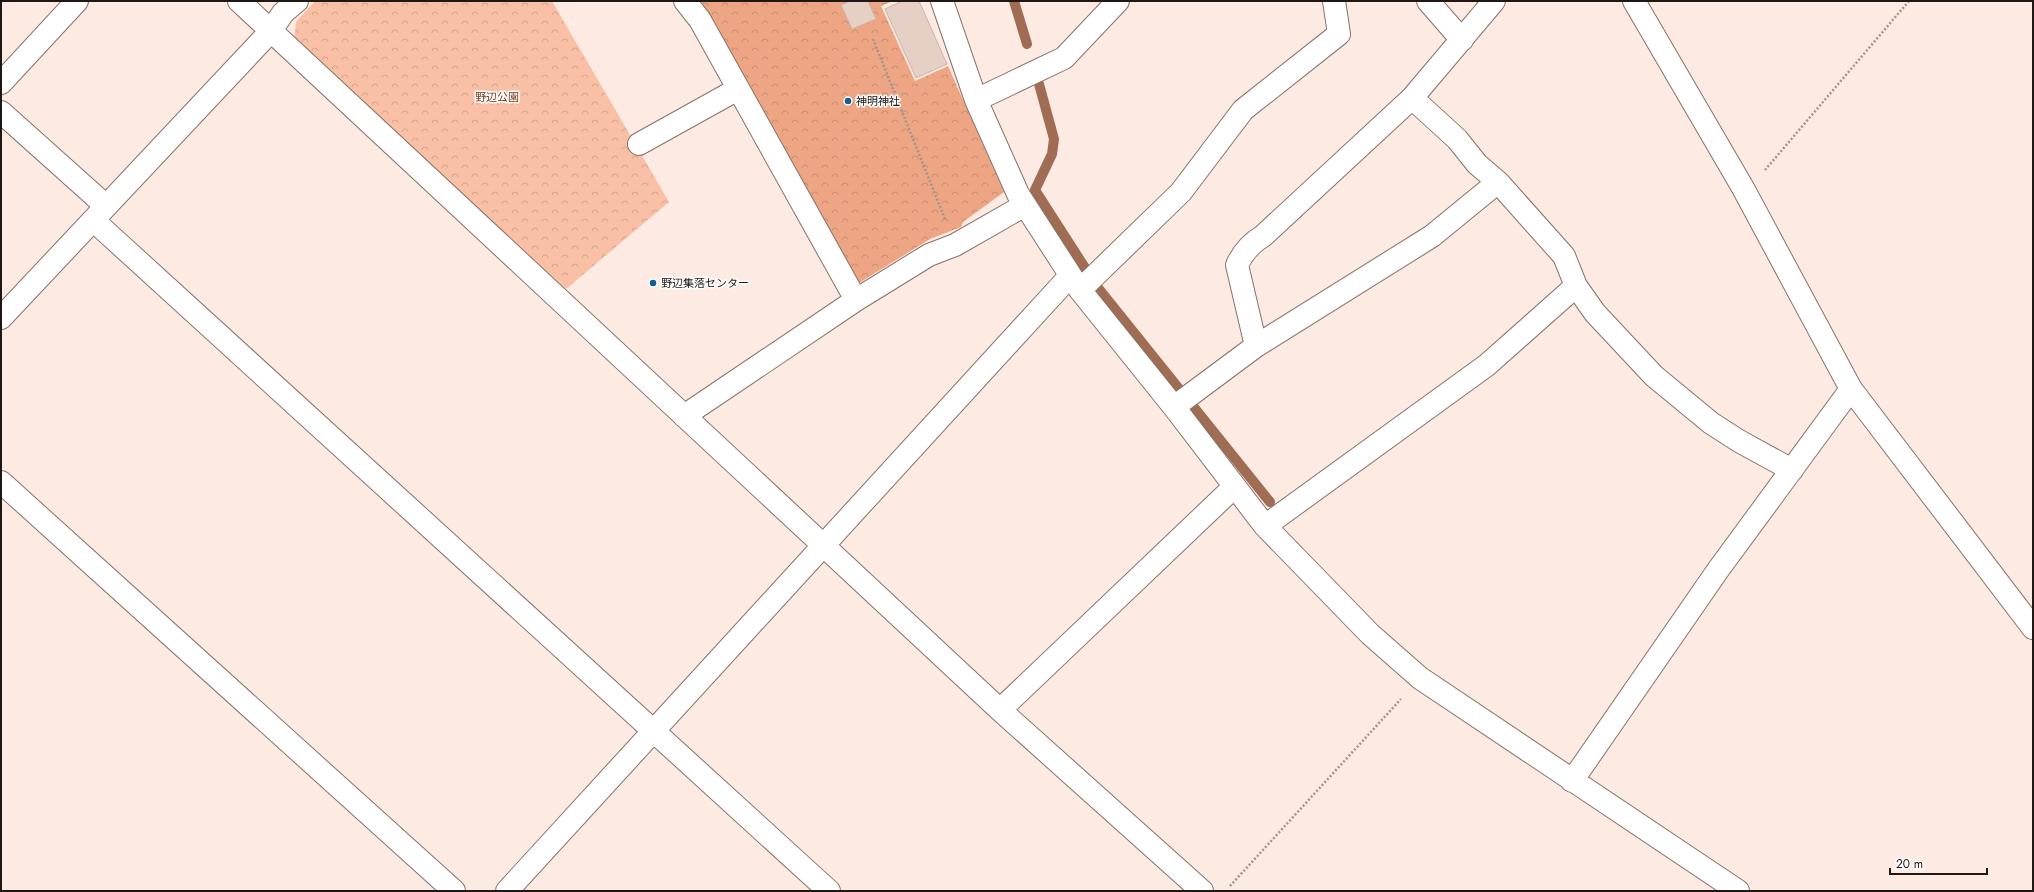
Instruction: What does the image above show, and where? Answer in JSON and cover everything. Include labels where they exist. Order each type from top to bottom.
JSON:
[{"type":"street","points":[[1,83],[77,1]]},
{"type":"street","points":[[239,1],[270,32],[1000,710],[1202,891]]},
{"type":"street","points":[[1,318],[270,32],[283,13],[297,1]]},
{"type":"street","points":[[685,1],[700,20],[856,300]]},
{"type":"street","points":[[942,1],[976,100],[1018,194],[1075,283],[1174,407],[1265,526],[1370,634],[1420,678],[1727,888]]},
{"type":"street","points":[[976,100],[1064,58],[1118,1]]},
{"type":"street","points":[[507,891],[653,730],[824,546],[1075,283],[1181,192],[1243,110],[1339,34],[1334,1]]},
{"type":"street","points":[[1428,1],[1462,40]]},
{"type":"street","points":[[1256,346],[1237,265],[1240,258],[1251,243],[1263,236],[1412,98],[1494,1]]},
{"type":"street","points":[[1634,1],[1745,193],[1851,389],[2033,628]]},
{"type":"street","points":[[639,144],[738,89]]},
{"type":"street","points":[[1412,98],[1457,139],[1477,164],[1498,182],[1564,256],[1576,286],[1595,313],[1654,376],[1711,423],[1739,441],[1792,470]]},
{"type":"street","points":[[1,112],[100,213],[653,730],[829,891]]},
{"type":"street","points":[[1174,407],[1256,346],[1432,236],[1498,182]]},
{"type":"street","points":[[684,416],[856,300],[929,255],[955,245],[1025,205]]},
{"type":"street","points":[[1265,526],[1487,365],[1576,286]]},
{"type":"street","points":[[1572,781],[1672,633],[1851,389]]},
{"type":"street","points":[[1,482],[454,891]]},
{"type":"street","points":[[1000,710],[1234,487]]},
{"type":"path","points":[[1745,193],[1909,1]]},
{"type":"path","points":[[873,39],[955,245]]},
{"type":"path","points":[[1226,891],[1420,678]]},
{"type":"green space","name":"野辺公園","points":[[315,1],[552,1],[669,202],[566,289],[294,42],[296,22]]},
{"type":"green space","points":[[701,1],[893,1],[881,6],[915,81],[948,66],[1004,192],[963,222],[961,227],[930,239],[859,283],[852,279]]},
{"type":"building","points":[[850,1],[868,1],[876,19],[852,29],[841,5]]},
{"type":"building","points":[[902,1],[919,1],[947,64],[916,78],[885,9]]},
{"type":"waterway","points":[[1014,1],[1027,44]]},
{"type":"waterway","points":[[1039,84],[1054,139],[1052,154],[1035,190],[1098,288],[1270,502]]},
{"type":"place","name":"神明神社","points":[[848,101]]},
{"type":"place","name":"野辺集落センター","points":[[653,283]]}]
